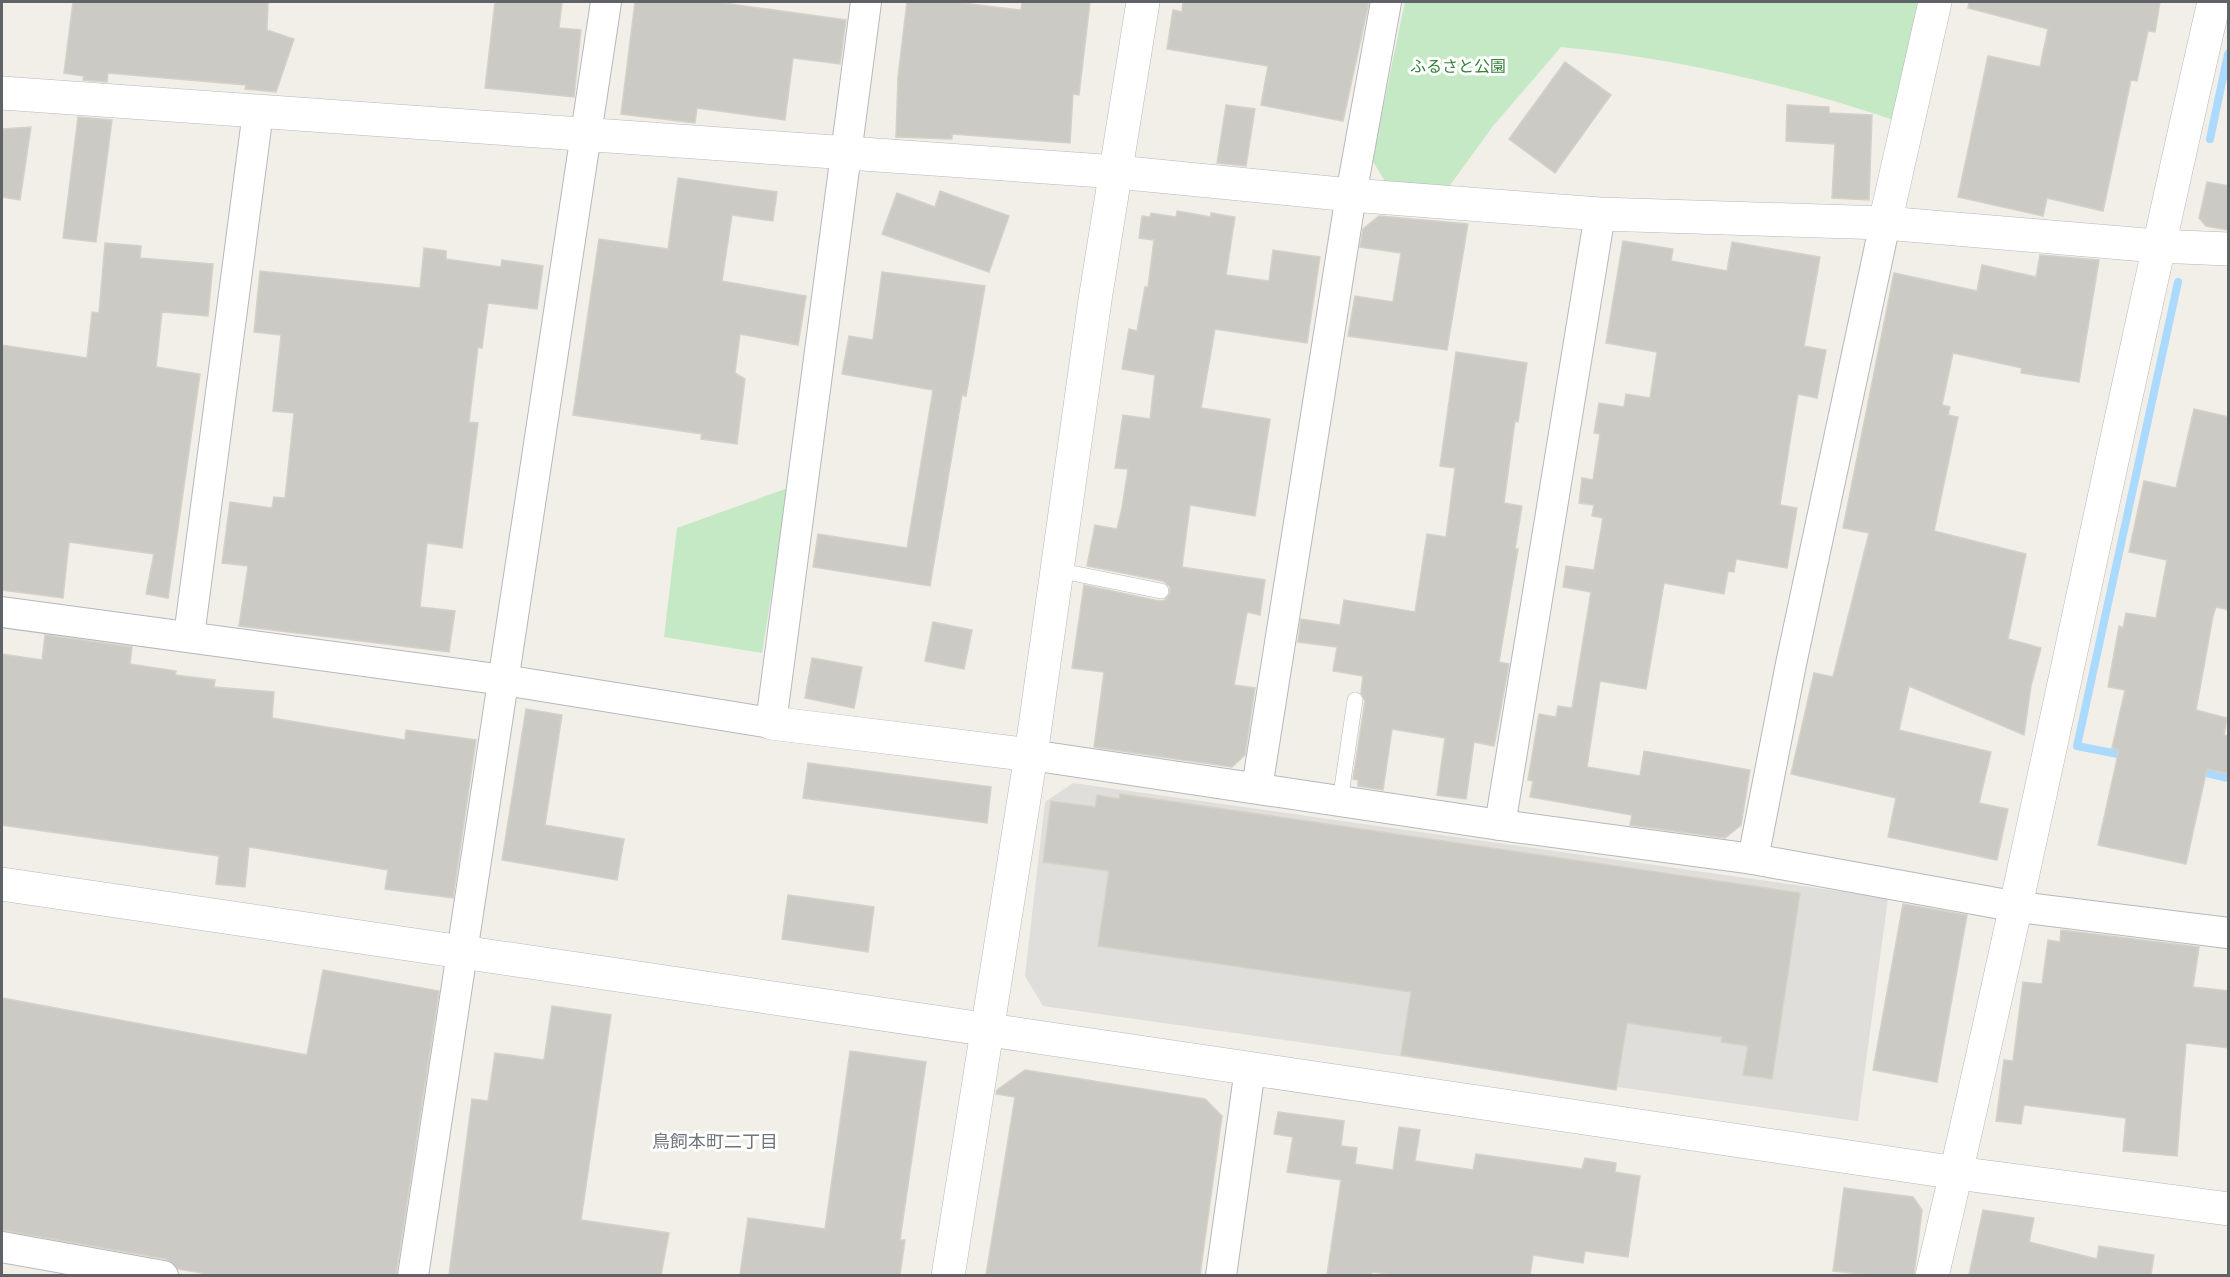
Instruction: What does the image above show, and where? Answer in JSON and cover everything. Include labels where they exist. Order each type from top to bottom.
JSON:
[{"type":"street","points":[[413,1275],[606,2]]},
{"type":"street","points":[[771,723],[866,2]]},
{"type":"street","points":[[948,1275],[1031,754],[1095,300],[1143,2]]},
{"type":"street","points":[[1257,788],[1351,195],[1386,2]]},
{"type":"street","points":[[1753,859],[1791,664],[1885,223],[1935,2]]},
{"type":"street","points":[[1932,1275],[2018,907],[2157,246],[2214,2]]},
{"type":"street","points":[[2,93],[1117,172],[1351,195],[1599,214],[1885,223],[2157,246],[2229,249]]},
{"type":"street","points":[[189,636],[258,112]]},
{"type":"street","points":[[1500,825],[1599,214]]},
{"type":"street","points":[[2,612],[504,680],[771,723],[1031,754],[1500,825],[1753,859],[2018,907],[2229,933]]},
{"type":"street","points":[[2,884],[1957,1173],[2229,1209]]},
{"type":"street","points":[[1221,1275],[1250,1069]]},
{"type":"street","points":[[2,1247],[163,1275]]},
{"type":"lane","points":[[1057,570],[1161,591]]},
{"type":"lane","points":[[1340,801],[1355,700]]},
{"type":"shaded area","points":[[1073,783],[1888,898],[1858,1121],[1043,1006],[1025,976],[1045,802]]},
{"type":"green space","name":"ふるさと公園","points":[[1405,2],[1921,2],[1894,120],[1812,95],[1730,74],[1646,58],[1561,47],[1493,126],[1448,188],[1388,186],[1372,160]]},
{"type":"green space","points":[[788,488],[762,653],[664,637],[677,528]]},
{"type":"building","points":[[73,2],[268,2],[267,30],[294,39],[276,92],[245,89],[246,85],[108,73],[107,82],[83,80],[84,76],[64,73]]},
{"type":"building","points":[[495,2],[562,2],[559,28],[581,30],[574,97],[485,88]]},
{"type":"building","points":[[635,2],[716,2],[846,20],[840,64],[793,58],[785,120],[697,108],[695,123],[621,114]]},
{"type":"building","points":[[907,2],[954,2],[1021,10],[1022,2],[1090,2],[1079,95],[1073,94],[1070,143],[952,134],[952,139],[896,137],[898,77]]},
{"type":"building","points":[[1183,2],[1369,2],[1343,121],[1261,105],[1268,66],[1167,49],[1173,10],[1182,12]]},
{"type":"building","points":[[1969,2],[2160,2],[2155,32],[2148,31],[2137,81],[2131,80],[2103,211],[2047,198],[2043,216],[1958,197],[1988,56],[2040,67],[2048,29],[1968,8]]},
{"type":"building","points":[[1565,62],[1611,95],[1555,173],[1509,139]]},
{"type":"building","points":[[1226,105],[1255,109],[1246,166],[1217,163]]},
{"type":"building","points":[[1787,105],[1829,107],[1829,113],[1872,115],[1869,200],[1832,198],[1835,144],[1786,141]]},
{"type":"building","points":[[78,117],[112,120],[96,242],[63,238]]},
{"type":"building","points":[[31,127],[20,200],[2,197],[2,129]]},
{"type":"building","points":[[678,178],[777,192],[773,221],[732,215],[722,281],[806,296],[798,345],[740,334],[735,373],[745,379],[737,444],[701,439],[702,434],[573,415],[599,239],[668,249]]},
{"type":"building","points":[[2207,182],[2229,186],[2229,230],[2206,226],[2199,218]]},
{"type":"building","points":[[940,191],[1009,216],[989,272],[882,234],[897,193],[935,207]]},
{"type":"building","points":[[1177,211],[1211,217],[1211,213],[1235,217],[1226,275],[1269,281],[1273,250],[1320,257],[1307,343],[1215,329],[1201,408],[1270,419],[1255,516],[1190,505],[1182,567],[1265,580],[1260,615],[1247,612],[1234,685],[1255,688],[1245,755],[1232,767],[1094,747],[1104,672],[1072,668],[1084,585],[1159,601],[1165,600],[1170,593],[1170,587],[1163,581],[1087,566],[1095,525],[1117,529],[1128,469],[1115,468],[1123,415],[1150,419],[1155,375],[1122,369],[1129,329],[1137,331],[1145,287],[1148,287],[1154,240],[1139,238],[1142,216],[1150,217],[1151,213],[1176,217]]},
{"type":"building","points":[[1379,216],[1468,224],[1447,350],[1348,336],[1355,296],[1393,302],[1401,253],[1360,247],[1363,229]]},
{"type":"building","points":[[1623,241],[1673,249],[1671,261],[1727,271],[1732,242],[1820,257],[1804,346],[1826,350],[1817,398],[1798,394],[1780,505],[1797,508],[1787,568],[1736,559],[1734,572],[1728,571],[1724,594],[1664,583],[1646,689],[1600,681],[1587,767],[1640,776],[1644,751],[1750,770],[1741,825],[1725,838],[1630,825],[1632,815],[1530,797],[1533,781],[1528,780],[1539,714],[1556,717],[1558,706],[1572,708],[1591,592],[1563,587],[1566,566],[1594,570],[1603,518],[1592,516],[1594,505],[1579,503],[1582,478],[1593,480],[1600,434],[1594,433],[1599,403],[1624,407],[1626,394],[1650,398],[1657,352],[1606,343]]},
{"type":"building","points":[[105,243],[141,246],[140,258],[213,264],[208,316],[162,312],[156,367],[200,374],[168,598],[146,594],[154,554],[69,542],[63,598],[2,590],[2,345],[87,358],[92,312],[99,313]]},
{"type":"building","points":[[424,248],[446,251],[446,259],[501,267],[502,260],[543,266],[537,309],[488,303],[482,348],[478,347],[469,422],[478,423],[462,548],[427,543],[420,607],[455,611],[449,652],[239,626],[248,566],[222,563],[230,502],[272,508],[274,497],[285,498],[294,413],[273,411],[281,335],[254,332],[260,271],[420,288]]},
{"type":"building","points":[[2040,255],[2099,260],[2079,382],[2021,373],[2022,368],[1953,353],[1942,405],[1950,407],[1948,415],[1958,417],[1934,531],[2026,554],[2008,639],[2041,648],[2031,686],[2024,735],[1909,686],[1899,730],[1991,752],[1979,803],[2008,809],[1997,860],[1888,837],[1896,798],[1791,774],[1814,673],[1833,677],[1869,533],[1843,528],[1894,273],[1977,291],[1982,265],[2036,277]]},
{"type":"building","points":[[882,272],[985,286],[966,396],[962,395],[930,586],[813,567],[818,534],[907,548],[933,390],[842,374],[849,336],[873,340]]},
{"type":"building","points":[[1456,352],[1527,363],[1518,422],[1515,421],[1504,503],[1522,506],[1515,549],[1518,549],[1499,662],[1509,664],[1494,746],[1474,742],[1466,799],[1437,795],[1445,738],[1392,729],[1383,790],[1358,786],[1358,780],[1353,779],[1365,701],[1361,693],[1363,676],[1333,671],[1337,647],[1298,642],[1301,619],[1340,625],[1344,600],[1415,612],[1427,534],[1446,537],[1455,468],[1440,466]]},
{"type":"building","points":[[2194,409],[2229,417],[2229,610],[2216,607],[2213,616],[2196,710],[2227,718],[2224,735],[2229,736],[2229,774],[2207,769],[2186,864],[2098,845],[2119,750],[2112,748],[2125,690],[2108,687],[2119,626],[2123,628],[2126,613],[2156,618],[2167,560],[2129,552],[2144,481],[2176,488]]},
{"type":"building","points":[[933,622],[972,630],[964,669],[925,661]]},
{"type":"building","points":[[45,635],[132,647],[130,664],[176,671],[175,675],[215,680],[214,687],[274,692],[272,718],[405,740],[406,730],[476,740],[453,898],[385,889],[388,870],[249,847],[245,887],[216,884],[219,856],[2,825],[2,654],[42,660]]},
{"type":"building","points":[[812,658],[862,667],[854,708],[805,698]]},
{"type":"building","points":[[526,709],[562,715],[545,825],[624,839],[617,880],[502,860]]},
{"type":"building","points":[[808,763],[991,787],[987,823],[803,798]]},
{"type":"building","points":[[1120,794],[1800,893],[1772,1079],[1743,1075],[1748,1046],[1721,1042],[1722,1037],[1627,1023],[1616,1090],[1401,1055],[1411,992],[1098,946],[1109,871],[1043,862],[1051,801],[1095,807],[1097,795],[1119,799]]},
{"type":"building","points":[[788,895],[874,907],[868,952],[782,939]]},
{"type":"building","points":[[1903,904],[1967,915],[1937,1082],[1873,1070]]},
{"type":"building","points":[[2061,930],[2199,947],[2193,987],[2229,991],[2229,1048],[2186,1043],[2177,1156],[2123,1151],[2126,1118],[2024,1105],[2021,1124],[1996,1121],[2004,1060],[2013,1061],[2023,982],[2042,984],[2048,940],[2060,942]]},
{"type":"building","points":[[323,970],[439,991],[396,1275],[213,1275],[179,1269],[166,1259],[2,1230],[2,998],[307,1055]]},
{"type":"building","points":[[552,1006],[611,1015],[581,1220],[669,1233],[661,1275],[449,1275],[472,1099],[488,1101],[495,1053],[544,1060]]},
{"type":"building","points":[[850,1051],[926,1062],[900,1240],[905,1240],[900,1275],[740,1275],[748,1218],[825,1229]]},
{"type":"building","points":[[1025,1070],[1205,1099],[1222,1116],[1200,1275],[986,1275],[1015,1097],[996,1094],[997,1090]]},
{"type":"building","points":[[1278,1112],[1344,1121],[1341,1146],[1357,1148],[1355,1164],[1393,1170],[1399,1127],[1420,1130],[1415,1161],[1473,1170],[1476,1154],[1582,1169],[1585,1158],[1616,1163],[1615,1172],[1640,1176],[1628,1257],[1585,1251],[1583,1263],[1533,1255],[1530,1275],[1394,1275],[1372,1272],[1372,1275],[1327,1275],[1341,1180],[1287,1172],[1293,1137],[1274,1134]]},
{"type":"building","points":[[1844,1188],[1913,1197],[1922,1210],[1914,1275],[1870,1275],[1833,1271]]},
{"type":"building","points":[[1983,1210],[2034,1218],[2029,1242],[2097,1259],[2099,1246],[2154,1255],[2151,1275],[1969,1275]]},
{"type":"waterway","points":[[2210,139],[2228,54]]},
{"type":"waterway","points":[[2128,756],[2077,746],[2178,282]]},
{"type":"waterway","points":[[2198,771],[2228,778]]},
{"type":"district","name":"鳥飼本町二丁目","points":[[715,1142]]}]
